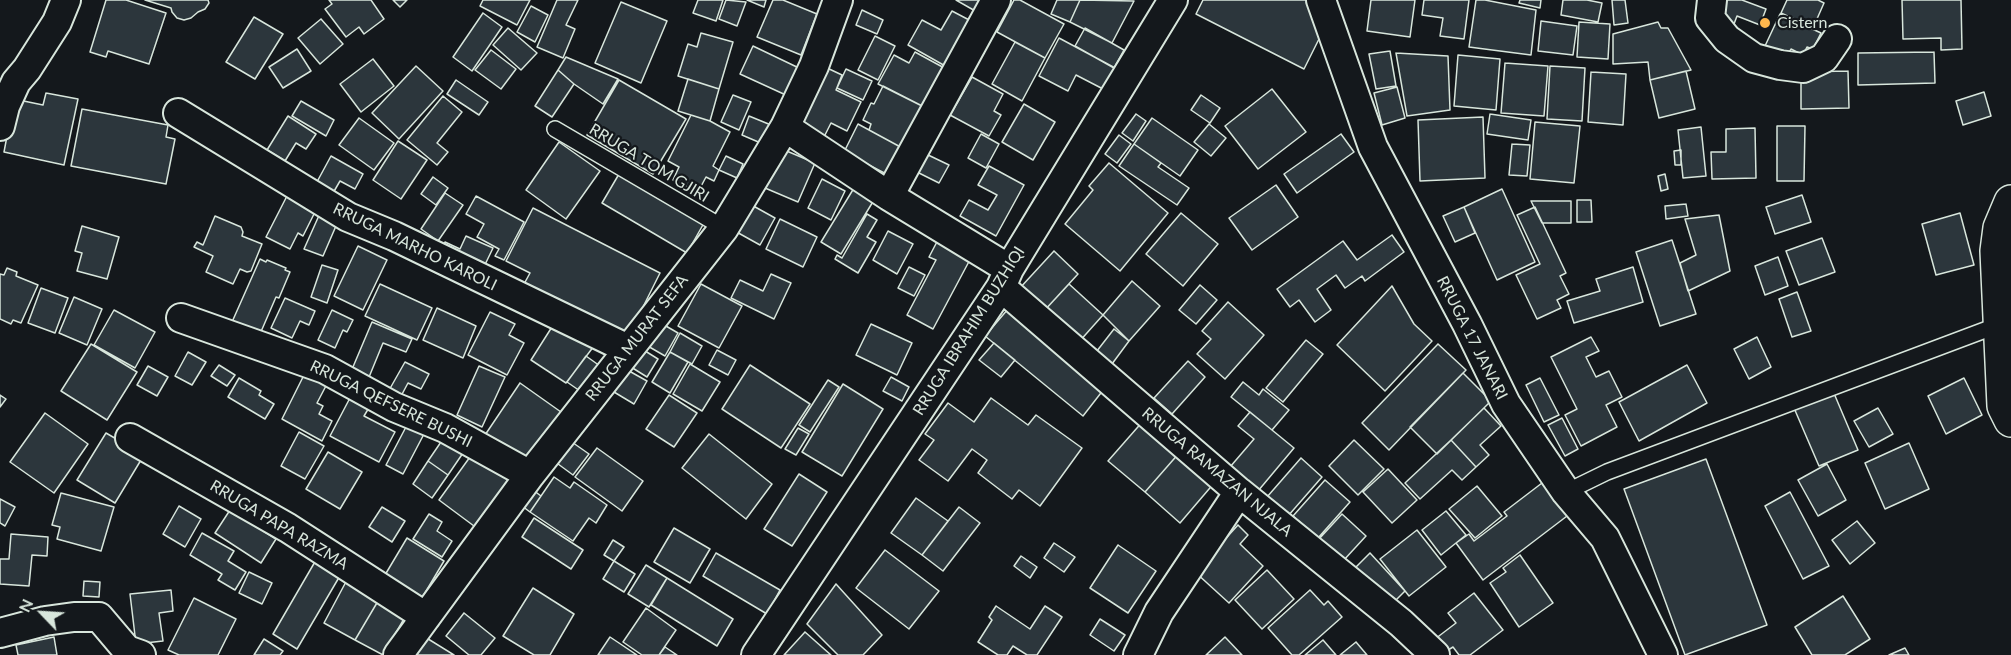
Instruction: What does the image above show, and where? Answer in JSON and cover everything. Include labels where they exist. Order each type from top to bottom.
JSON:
[{"type":"street","points":[[0,126],[5,106],[16,81],[27,69],[57,22],[66,0]]},
{"type":"street","name":"RRUGA MURAT SEFA","points":[[398,655],[530,475],[724,228],[785,127],[813,66],[838,0]]},
{"type":"street","points":[[889,196],[996,0]]},
{"type":"street","name":"RRUGA 17 JANARI","points":[[1321,0],[1373,147],[1467,324],[1506,404],[1566,492],[1605,538],[1663,655]]},
{"type":"street","points":[[1712,0],[1710,18],[1726,39],[1754,58],[1803,68],[1824,58],[1837,39]]},
{"type":"street","name":"RRUGA IBRAHIM BUZHIQI","points":[[758,654],[1005,278],[1166,2]]},
{"type":"street","name":"RRUGA MARHO KAROLI","points":[[178,113],[348,217],[402,240],[628,349]]},
{"type":"street","name":"RRUGA RAMAZAN NJALA","points":[[785,127],[889,196],[1005,278],[1239,492],[1401,623],[1435,655]]},
{"type":"street","points":[[2011,202],[2000,228],[1996,251],[2004,406],[2011,420]]},
{"type":"street","name":"RRUGA QEFSERE BUSHI","points":[[181,318],[325,369],[394,407],[446,428],[530,475]]},
{"type":"street","name":"RRUGA PAPA RAZMA","points":[[130,438],[288,528],[426,617]]},
{"type":"street","points":[[1138,655],[1159,612],[1239,492]]},
{"type":"street","points":[[0,633],[74,616],[99,617],[127,650],[141,655]]},
{"type":"lane","name":"RRUGA TOM GJIRI","points":[[555,129],[724,228]]},
{"type":"lane","points":[[1566,492],[1607,472],[2001,324]]},
{"type":"building","points":[[106,0],[126,0],[166,13],[149,64],[108,51],[106,57],[90,52]]},
{"type":"building","points":[[145,0],[208,0],[209,3],[205,9],[184,20],[177,18],[171,8]]},
{"type":"building","points":[[329,0],[371,0],[384,19],[364,34],[359,27],[346,37],[325,9],[332,4]]},
{"type":"building","points":[[393,0],[407,0],[400,7]]},
{"type":"building","points":[[483,0],[530,0],[517,25],[480,6]]},
{"type":"building","points":[[557,0],[578,0],[566,25],[575,29],[563,58],[537,47]]},
{"type":"building","points":[[698,0],[723,0],[716,21],[693,13]]},
{"type":"building","points":[[726,0],[746,2],[737,26],[719,19]]},
{"type":"building","points":[[747,0],[766,0],[764,7]]},
{"type":"building","points":[[773,0],[783,0],[817,14],[801,55],[757,37]]},
{"type":"building","points":[[956,0],[984,0],[977,12]]},
{"type":"building","points":[[1014,0],[1020,0],[1064,24],[1045,58],[997,32]]},
{"type":"building","points":[[1057,0],[1080,0],[1070,22],[1051,14]]},
{"type":"building","points":[[1080,0],[1134,1],[1112,43],[1070,22]]},
{"type":"building","points":[[1203,0],[1308,0],[1322,33],[1304,69],[1196,14]]},
{"type":"building","points":[[1371,0],[1415,0],[1410,37],[1367,31]]},
{"type":"building","points":[[1424,0],[1469,0],[1464,39],[1440,36],[1443,18],[1422,15]]},
{"type":"building","points":[[1476,0],[1536,10],[1531,55],[1469,47]]},
{"type":"building","points":[[1520,0],[1541,0],[1540,8],[1519,3]]},
{"type":"building","points":[[1563,0],[1587,0],[1602,3],[1598,22],[1561,15]]},
{"type":"building","points":[[1612,0],[1625,0],[1628,23],[1614,25]]},
{"type":"building","points":[[1724,0],[1742,0],[1766,9],[1760,25],[1737,16],[1734,24],[1718,18]]},
{"type":"building","points":[[1787,0],[1818,0],[1824,3],[1813,28],[1781,13]]},
{"type":"building","points":[[1902,0],[1961,0],[1962,49],[1941,50],[1941,38],[1903,39]]},
{"type":"building","points":[[621,2],[667,21],[641,83],[595,63]]},
{"type":"building","points":[[531,6],[548,15],[535,42],[517,32]]},
{"type":"building","points":[[862,10],[883,20],[877,34],[856,25]]},
{"type":"building","points":[[952,11],[973,22],[947,67],[908,45],[922,20],[941,30]]},
{"type":"building","points":[[483,13],[502,27],[472,71],[453,57]]},
{"type":"building","points":[[1780,14],[1821,33],[1813,49],[1807,47],[1803,55],[1791,49],[1787,56],[1765,46]]},
{"type":"building","points":[[254,17],[283,34],[255,79],[226,62]]},
{"type":"building","points":[[321,19],[343,44],[320,64],[298,38]]},
{"type":"building","points":[[1541,21],[1577,26],[1573,55],[1538,51]]},
{"type":"building","points":[[1579,22],[1610,24],[1608,59],[1577,57]]},
{"type":"building","points":[[1658,22],[1661,28],[1668,28],[1691,70],[1650,80],[1648,62],[1613,64],[1613,34]]},
{"type":"building","points":[[508,28],[537,53],[521,70],[493,45]]},
{"type":"building","points":[[1085,28],[1124,50],[1114,68],[1075,46]]},
{"type":"building","points":[[701,33],[733,42],[719,89],[678,76],[688,44],[697,47]]},
{"type":"building","points":[[875,36],[895,46],[878,80],[858,70]]},
{"type":"building","points":[[1059,38],[1117,69],[1105,90],[1076,75],[1068,91],[1039,76]]},
{"type":"building","points":[[1015,42],[1045,58],[1022,101],[992,84]]},
{"type":"building","points":[[753,46],[801,69],[788,96],[740,74]]},
{"type":"building","points":[[297,49],[311,71],[283,88],[269,67]]},
{"type":"building","points":[[491,50],[516,69],[501,89],[475,70]]},
{"type":"building","points":[[1390,51],[1396,86],[1376,89],[1369,54]]},
{"type":"building","points":[[915,52],[948,70],[928,109],[878,84],[894,55],[909,63]]},
{"type":"building","points":[[1934,52],[1935,83],[1858,85],[1858,53]]},
{"type":"building","points":[[1396,53],[1448,56],[1450,110],[1407,116]]},
{"type":"building","points":[[1458,55],[1500,59],[1496,110],[1454,106]]},
{"type":"building","points":[[566,57],[618,79],[603,104],[558,70]]},
{"type":"building","points":[[373,59],[394,86],[361,112],[340,84]]},
{"type":"building","points":[[1505,63],[1548,66],[1544,116],[1501,113]]},
{"type":"building","points":[[416,66],[443,91],[399,139],[372,113]]},
{"type":"building","points":[[1550,66],[1585,68],[1582,121],[1547,119]]},
{"type":"building","points":[[825,67],[842,75],[836,90],[861,102],[847,131],[831,123],[824,137],[798,124]]},
{"type":"building","points":[[846,69],[872,81],[863,100],[837,88]]},
{"type":"building","points":[[558,70],[574,84],[552,117],[535,106]]},
{"type":"building","points":[[1686,71],[1695,109],[1659,118],[1650,80]]},
{"type":"building","points":[[1848,71],[1849,108],[1801,109],[1801,72]]},
{"type":"building","points":[[1591,72],[1626,74],[1623,125],[1588,122]]},
{"type":"building","points":[[972,77],[1003,94],[994,111],[1001,115],[989,136],[950,115]]},
{"type":"building","points":[[688,79],[719,89],[710,121],[678,111]]},
{"type":"building","points":[[456,80],[488,102],[479,115],[447,94]]},
{"type":"building","points":[[619,80],[686,119],[653,174],[587,135]]},
{"type":"building","points":[[883,86],[928,109],[906,150],[869,130],[871,124],[863,120]]},
{"type":"building","points":[[1397,87],[1405,118],[1382,125],[1374,93]]},
{"type":"building","points":[[1272,89],[1306,132],[1258,169],[1225,126]]},
{"type":"building","points":[[1984,92],[1991,116],[1963,125],[1956,101]]},
{"type":"building","points":[[46,93],[78,99],[64,165],[4,152],[14,99],[43,105]]},
{"type":"building","points":[[733,95],[751,102],[739,130],[721,122]]},
{"type":"building","points":[[1201,95],[1220,108],[1210,123],[1191,110]]},
{"type":"building","points":[[443,96],[462,112],[437,143],[448,152],[437,165],[407,140]]},
{"type":"building","points":[[301,101],[334,120],[326,136],[292,116]]},
{"type":"building","points":[[1024,104],[1055,122],[1033,160],[1002,142]]},
{"type":"building","points":[[82,109],[168,125],[166,137],[175,139],[166,184],[71,166]]},
{"type":"building","points":[[1136,114],[1146,121],[1133,141],[1122,133]]},
{"type":"building","points":[[1490,114],[1531,120],[1528,140],[1487,134]]},
{"type":"building","points":[[691,115],[710,121],[730,132],[713,166],[719,170],[714,181],[706,177],[698,192],[673,180],[679,167],[668,161]]},
{"type":"building","points":[[288,116],[316,134],[306,149],[296,143],[285,161],[267,150]]},
{"type":"building","points":[[749,116],[771,125],[763,144],[742,135]]},
{"type":"building","points":[[1483,117],[1485,178],[1420,181],[1418,120]]},
{"type":"building","points":[[359,118],[394,143],[374,170],[339,145]]},
{"type":"building","points":[[1152,118],[1198,150],[1180,176],[1134,144]]},
{"type":"building","points":[[1535,122],[1580,126],[1574,183],[1530,179]]},
{"type":"building","points":[[858,124],[906,150],[892,177],[844,152]]},
{"type":"building","points":[[1209,124],[1226,138],[1211,156],[1194,142]]},
{"type":"building","points":[[1777,126],[1805,126],[1804,181],[1777,181]]},
{"type":"building","points":[[1701,127],[1706,176],[1683,178],[1678,130]]},
{"type":"building","points":[[1755,128],[1756,178],[1712,179],[1711,152],[1726,152],[1726,129]]},
{"type":"building","points":[[981,134],[999,144],[986,168],[968,158]]},
{"type":"building","points":[[1341,134],[1354,152],[1297,193],[1284,174]]},
{"type":"building","points":[[1119,135],[1131,144],[1117,163],[1105,154]]},
{"type":"building","points":[[398,141],[427,160],[401,199],[373,180]]},
{"type":"building","points":[[559,142],[600,171],[566,219],[526,190]]},
{"type":"building","points":[[1134,144],[1161,163],[1158,167],[1189,188],[1177,205],[1119,166]]},
{"type":"building","points":[[1512,144],[1530,145],[1527,176],[1509,175]]},
{"type":"building","points":[[782,149],[815,163],[798,202],[765,188]]},
{"type":"building","points":[[1681,150],[1681,165],[1675,165],[1674,151]]},
{"type":"building","points":[[924,153],[949,165],[939,183],[915,171]]},
{"type":"building","points":[[331,156],[363,174],[355,189],[340,181],[329,200],[312,191]]},
{"type":"building","points":[[726,156],[743,164],[737,178],[719,170]]},
{"type":"building","points":[[1109,163],[1168,213],[1120,271],[1065,224],[1093,190],[1089,186]]},
{"type":"building","points":[[989,166],[1024,185],[996,236],[960,216],[969,200],[988,210],[997,195],[978,185]]},
{"type":"building","points":[[619,174],[704,223],[687,253],[602,203]]},
{"type":"building","points":[[1665,174],[1668,189],[1661,191],[1658,176]]},
{"type":"building","points":[[433,177],[448,188],[436,205],[421,194]]},
{"type":"building","points":[[822,179],[845,191],[831,220],[808,208]]},
{"type":"building","points":[[1276,185],[1298,217],[1252,250],[1229,218]]},
{"type":"building","points":[[854,188],[874,200],[841,254],[821,242]]},
{"type":"building","points":[[1502,189],[1535,262],[1497,280],[1464,207]]},
{"type":"building","points":[[289,192],[318,206],[303,236],[298,233],[290,249],[266,237]]},
{"type":"building","points":[[445,193],[463,205],[438,241],[421,229]]},
{"type":"building","points":[[1802,195],[1811,222],[1775,234],[1766,207]]},
{"type":"building","points":[[476,196],[524,222],[504,260],[495,256],[499,249],[477,237],[484,224],[466,214]]},
{"type":"building","points":[[1577,200],[1591,200],[1592,222],[1577,222]]},
{"type":"building","points":[[1531,201],[1571,201],[1571,223],[1542,223]]},
{"type":"building","points":[[748,203],[775,218],[760,245],[733,230]]},
{"type":"building","points":[[1686,204],[1688,216],[1666,219],[1665,206]]},
{"type":"building","points":[[1464,207],[1475,233],[1455,242],[1443,216]]},
{"type":"building","points":[[1535,207],[1566,273],[1560,276],[1569,294],[1557,300],[1561,308],[1537,319],[1516,275],[1540,264],[1517,215]]},
{"type":"building","points":[[533,208],[660,273],[628,337],[524,284],[530,273],[506,261]]},
{"type":"building","points":[[321,211],[339,219],[323,256],[304,249]]},
{"type":"building","points":[[1181,213],[1218,244],[1183,286],[1146,254]]},
{"type":"building","points":[[1960,213],[1974,265],[1936,275],[1922,224]]},
{"type":"building","points":[[867,214],[877,220],[867,237],[876,242],[858,273],[835,259],[837,255],[842,258]]},
{"type":"building","points":[[1719,215],[1730,271],[1688,291],[1680,263],[1696,255],[1685,219]]},
{"type":"building","points":[[215,216],[241,227],[242,236],[262,244],[251,271],[240,269],[233,284],[206,272],[213,256],[194,247],[197,242],[203,245]]},
{"type":"building","points":[[780,219],[817,237],[803,267],[766,249]]},
{"type":"building","points":[[82,226],[119,237],[107,279],[77,271],[82,253],[75,251]]},
{"type":"building","points":[[888,231],[913,244],[897,274],[873,260]]},
{"type":"building","points":[[1392,235],[1404,252],[1365,281],[1362,276],[1345,288],[1336,275],[1317,289],[1331,310],[1315,322],[1299,300],[1290,307],[1277,289],[1343,241],[1357,260]]},
{"type":"building","points":[[466,236],[493,248],[480,275],[439,256],[445,242],[460,249]]},
{"type":"building","points":[[940,236],[973,254],[933,329],[907,315],[936,260],[929,257]]},
{"type":"building","points":[[1822,238],[1835,272],[1799,285],[1786,251]]},
{"type":"building","points":[[1672,240],[1696,314],[1660,326],[1636,252]]},
{"type":"building","points":[[358,246],[387,260],[363,310],[334,296]]},
{"type":"building","points":[[1054,251],[1078,274],[1043,312],[1019,289]]},
{"type":"building","points":[[1778,257],[1788,286],[1765,295],[1755,266]]},
{"type":"building","points":[[260,259],[286,268],[285,270],[290,272],[260,334],[232,322]]},
{"type":"building","points":[[322,265],[338,270],[327,303],[311,297]]},
{"type":"building","points":[[909,267],[925,275],[914,296],[898,288]]},
{"type":"building","points":[[1633,267],[1643,302],[1574,323],[1567,301],[1600,291],[1596,279]]},
{"type":"building","points":[[7,268],[17,272],[16,276],[38,285],[21,323],[13,320],[11,324],[0,319],[0,274],[4,275]]},
{"type":"building","points":[[771,274],[791,283],[774,319],[731,298],[740,280],[763,291]]},
{"type":"building","points":[[1132,281],[1160,306],[1129,341],[1103,315]]},
{"type":"building","points":[[380,284],[432,308],[417,340],[365,316]]},
{"type":"building","points":[[701,284],[742,306],[719,348],[678,326]]},
{"type":"building","points":[[1069,284],[1103,315],[1078,343],[1043,312]]},
{"type":"building","points":[[1200,285],[1217,300],[1196,324],[1179,310]]},
{"type":"building","points":[[1392,286],[1414,324],[1432,341],[1385,391],[1337,345]]},
{"type":"building","points":[[41,288],[68,298],[55,333],[28,323]]},
{"type":"building","points":[[1797,292],[1811,331],[1792,337],[1779,299]]},
{"type":"building","points":[[74,297],[102,309],[87,345],[59,333]]},
{"type":"building","points":[[285,298],[315,311],[309,325],[300,321],[292,338],[271,328]]},
{"type":"building","points":[[1228,302],[1264,335],[1225,379],[1197,354],[1211,339],[1202,331]]},
{"type":"building","points":[[437,308],[476,326],[463,358],[423,340]]},
{"type":"building","points":[[1008,309],[1104,389],[1083,416],[985,336]]},
{"type":"building","points":[[114,310],[155,332],[135,368],[94,345]]},
{"type":"building","points":[[332,310],[353,320],[347,332],[343,330],[335,348],[318,340]]},
{"type":"building","points":[[490,312],[515,324],[509,335],[524,343],[507,375],[468,355]]},
{"type":"building","points":[[557,319],[597,342],[566,383],[531,360]]},
{"type":"building","points":[[372,322],[412,339],[406,352],[383,343],[367,382],[350,374]]},
{"type":"building","points":[[659,322],[678,333],[665,356],[646,345]]},
{"type":"building","points":[[871,324],[912,343],[897,375],[856,355]]},
{"type":"building","points":[[1114,329],[1129,341],[1109,368],[1093,356]]},
{"type":"building","points":[[680,333],[702,346],[692,364],[670,352]]},
{"type":"building","points":[[1591,337],[1599,351],[1586,357],[1596,377],[1609,371],[1622,397],[1606,405],[1617,427],[1581,446],[1565,415],[1577,409],[1551,357]]},
{"type":"building","points":[[1757,337],[1771,367],[1749,379],[1734,349]]},
{"type":"building","points":[[1306,340],[1323,354],[1283,402],[1266,388]]},
{"type":"building","points":[[994,343],[1015,360],[1001,377],[979,360]]},
{"type":"building","points":[[91,344],[137,372],[107,420],[61,391]]},
{"type":"building","points":[[1438,344],[1466,370],[1389,450],[1362,423]]},
{"type":"building","points":[[642,349],[658,359],[647,377],[631,367]]},
{"type":"building","points":[[717,350],[736,360],[728,375],[709,365]]},
{"type":"building","points":[[188,352],[206,362],[192,385],[175,376]]},
{"type":"building","points":[[670,352],[688,362],[670,393],[652,382]]},
{"type":"building","points":[[586,356],[600,366],[580,391],[567,382]]},
{"type":"building","points":[[1188,361],[1205,377],[1172,414],[1154,398]]},
{"type":"building","points":[[405,362],[429,374],[421,389],[408,383],[400,398],[388,392]]},
{"type":"building","points":[[690,364],[720,382],[702,411],[673,394]]},
{"type":"building","points":[[219,365],[235,375],[227,386],[211,376]]},
{"type":"building","points":[[750,365],[810,404],[781,448],[722,409]]},
{"type":"building","points":[[1687,365],[1707,403],[1639,441],[1619,402]]},
{"type":"building","points":[[148,366],[168,377],[157,396],[137,385]]},
{"type":"building","points":[[479,366],[505,377],[482,427],[457,415]]},
{"type":"building","points":[[622,367],[647,381],[634,404],[609,389]]},
{"type":"building","points":[[306,371],[328,382],[317,403],[323,406],[319,414],[332,421],[322,441],[282,419]]},
{"type":"building","points":[[1463,373],[1491,401],[1437,454],[1410,427]]},
{"type":"building","points":[[891,377],[909,387],[902,401],[883,391]]},
{"type":"building","points":[[239,378],[261,391],[259,395],[274,404],[265,419],[228,397]]},
{"type":"building","points":[[1540,378],[1559,415],[1544,422],[1526,385]]},
{"type":"building","points":[[1964,378],[1982,415],[1946,434],[1928,396]]},
{"type":"building","points":[[828,380],[839,387],[810,432],[799,425]]},
{"type":"building","points":[[1243,382],[1259,395],[1263,389],[1289,410],[1272,430],[1231,397]]},
{"type":"building","points":[[520,383],[561,412],[524,466],[483,438]]},
{"type":"building","points":[[843,384],[883,409],[842,476],[802,452]]},
{"type":"building","points":[[1833,391],[1858,450],[1819,466],[1794,408]]},
{"type":"building","points":[[0,395],[6,399],[0,407]]},
{"type":"building","points":[[669,395],[697,413],[674,447],[646,429]]},
{"type":"building","points":[[351,396],[370,406],[364,416],[395,432],[379,462],[330,436]]},
{"type":"building","points":[[991,398],[1028,425],[1036,415],[1082,448],[1040,506],[1019,490],[1012,499],[978,473],[987,460],[972,449],[948,481],[919,460],[934,440],[925,434],[948,403],[974,422]]},
{"type":"building","points":[[1484,408],[1501,426],[1480,445],[1489,455],[1476,467],[1451,440]]},
{"type":"building","points":[[1878,408],[1893,434],[1869,447],[1854,421]]},
{"type":"building","points":[[1250,412],[1294,448],[1258,491],[1230,467],[1254,439],[1238,426]]},
{"type":"building","points":[[45,413],[88,444],[54,493],[10,462]]},
{"type":"building","points":[[1562,418],[1578,449],[1565,456],[1548,425]]},
{"type":"building","points":[[1144,420],[1180,452],[1145,492],[1108,461]]},
{"type":"building","points":[[407,425],[424,434],[403,474],[386,465]]},
{"type":"building","points":[[798,428],[809,434],[796,455],[785,449]]},
{"type":"building","points":[[299,432],[324,446],[305,479],[281,466]]},
{"type":"building","points":[[106,433],[144,455],[115,503],[77,480]]},
{"type":"building","points":[[709,434],[772,484],[746,519],[682,468]]},
{"type":"building","points":[[443,439],[463,453],[448,475],[428,461]]},
{"type":"building","points":[[569,440],[589,454],[573,475],[554,461]]},
{"type":"building","points":[[1354,440],[1384,469],[1358,495],[1329,466]]},
{"type":"building","points":[[1451,440],[1476,467],[1462,480],[1452,470],[1420,499],[1405,483]]},
{"type":"building","points":[[1909,443],[1929,489],[1885,509],[1865,463]]},
{"type":"building","points":[[597,448],[643,481],[622,511],[575,477]]},
{"type":"building","points":[[475,450],[515,479],[478,529],[439,500]]},
{"type":"building","points":[[328,452],[362,472],[340,509],[306,489]]},
{"type":"building","points":[[1180,452],[1215,482],[1180,523],[1145,492]]},
{"type":"building","points":[[1301,458],[1322,477],[1288,516],[1267,497]]},
{"type":"building","points":[[1706,459],[1767,625],[1685,655],[1624,489]]},
{"type":"building","points":[[428,461],[448,475],[432,498],[413,484]]},
{"type":"building","points":[[1827,464],[1846,500],[1818,516],[1798,480]]},
{"type":"building","points":[[1388,469],[1417,500],[1392,523],[1363,492]]},
{"type":"building","points":[[799,474],[827,492],[792,546],[764,529]]},
{"type":"building","points":[[554,477],[570,488],[574,482],[607,505],[596,523],[589,518],[573,541],[530,512]]},
{"type":"building","points":[[1325,480],[1350,502],[1318,538],[1293,516]]},
{"type":"building","points":[[1542,483],[1561,508],[1565,505],[1571,513],[1483,580],[1456,543],[1469,534],[1474,541],[1507,516],[1504,512]]},
{"type":"building","points":[[1477,486],[1502,516],[1475,538],[1449,509]]},
{"type":"building","points":[[533,490],[541,496],[530,512],[522,506]]},
{"type":"building","points":[[1790,492],[1829,566],[1803,579],[1765,506]]},
{"type":"building","points":[[61,493],[114,507],[101,551],[57,539],[60,527],[52,525]]},
{"type":"building","points":[[916,498],[948,521],[922,555],[891,533]]},
{"type":"building","points":[[0,499],[15,507],[5,526],[0,523]]},
{"type":"building","points":[[179,506],[201,519],[185,547],[163,534]]},
{"type":"building","points":[[382,507],[405,521],[392,542],[369,527]]},
{"type":"building","points":[[959,507],[980,523],[943,571],[922,555]]},
{"type":"building","points":[[230,510],[276,539],[261,563],[215,533]]},
{"type":"building","points":[[1446,511],[1466,535],[1441,555],[1422,530]]},
{"type":"building","points":[[429,514],[442,522],[437,531],[452,541],[442,557],[413,539]]},
{"type":"building","points":[[1342,514],[1366,536],[1343,561],[1319,539]]},
{"type":"building","points":[[534,518],[583,550],[571,569],[522,537]]},
{"type":"building","points":[[1857,521],[1875,543],[1850,564],[1832,540]]},
{"type":"building","points":[[1238,525],[1248,535],[1240,544],[1263,566],[1229,603],[1195,572]]},
{"type":"building","points":[[674,528],[710,549],[690,583],[654,562]]},
{"type":"building","points":[[1417,530],[1446,567],[1409,596],[1380,559]]},
{"type":"building","points":[[202,533],[234,551],[228,561],[246,572],[235,590],[218,580],[222,574],[190,555]]},
{"type":"building","points":[[11,534],[48,537],[47,556],[32,555],[29,586],[0,584],[0,559],[9,559]]},
{"type":"building","points":[[407,538],[444,561],[419,603],[382,580]]},
{"type":"building","points":[[613,540],[624,547],[614,561],[604,555]]},
{"type":"building","points":[[1054,543],[1075,557],[1064,572],[1044,558]]},
{"type":"building","points":[[1118,545],[1156,571],[1128,613],[1090,588]]},
{"type":"building","points":[[885,550],[939,591],[909,629],[856,588]]},
{"type":"building","points":[[716,553],[780,590],[767,614],[703,576]]},
{"type":"building","points":[[1370,553],[1405,591],[1390,606],[1354,569]]},
{"type":"building","points":[[1520,555],[1553,603],[1519,627],[1490,583],[1506,572],[1503,568]]},
{"type":"building","points":[[1021,556],[1037,567],[1030,578],[1014,566]]},
{"type":"building","points":[[316,560],[341,574],[297,649],[273,634]]},
{"type":"building","points":[[614,561],[635,574],[624,592],[603,579]]},
{"type":"building","points":[[646,565],[667,578],[649,607],[628,594]]},
{"type":"building","points":[[1267,570],[1294,599],[1262,629],[1235,600]]},
{"type":"building","points":[[249,572],[272,583],[262,604],[239,593]]},
{"type":"building","points":[[348,578],[381,596],[355,640],[324,623]]},
{"type":"building","points":[[667,578],[733,619],[717,646],[651,605]]},
{"type":"building","points":[[84,581],[100,582],[99,597],[83,596]]},
{"type":"building","points":[[836,584],[882,635],[863,655],[838,655],[807,624]]},
{"type":"building","points":[[533,588],[574,614],[550,655],[534,655],[503,636]]},
{"type":"building","points":[[171,590],[173,611],[159,613],[163,641],[136,644],[130,594]]},
{"type":"building","points":[[1310,590],[1324,605],[1328,601],[1342,617],[1299,655],[1292,655],[1268,628]]},
{"type":"building","points":[[1474,593],[1503,630],[1470,655],[1459,655],[1453,647],[1445,652],[1435,639],[1456,623],[1448,613]]},
{"type":"building","points":[[381,596],[408,612],[383,655],[355,640]]},
{"type":"building","points":[[1843,596],[1870,639],[1845,655],[1812,655],[1795,627]]},
{"type":"building","points":[[194,598],[236,619],[218,655],[179,655],[168,650]]},
{"type":"building","points":[[996,606],[1030,629],[1045,606],[1062,617],[1037,655],[1027,655],[1013,646],[1007,655],[998,655],[978,642],[992,620],[989,617]]},
{"type":"building","points":[[646,608],[676,630],[659,655],[642,655],[623,642]]},
{"type":"building","points":[[464,613],[495,638],[481,655],[469,655],[446,636]]},
{"type":"building","points":[[1100,619],[1125,635],[1114,651],[1090,635]]},
{"type":"building","points":[[805,632],[831,655],[784,655]]},
{"type":"building","points":[[54,637],[57,655],[18,655],[16,645]]},
{"type":"building","points":[[425,637],[454,655],[414,655]]},
{"type":"building","points":[[610,637],[637,655],[598,655]]},
{"type":"building","points":[[1225,637],[1242,655],[1206,655]]},
{"type":"building","points":[[264,639],[283,651],[280,655],[254,655]]},
{"type":"building","points":[[1323,640],[1336,655],[1305,655]]},
{"type":"building","points":[[1356,642],[1367,655],[1340,655]]},
{"type":"building","points":[[665,647],[677,655],[659,655]]},
{"type":"building","points":[[1905,648],[1909,655],[1889,655]]},
{"type":"place","name":"Cistern","points":[[1765,23]]}]
